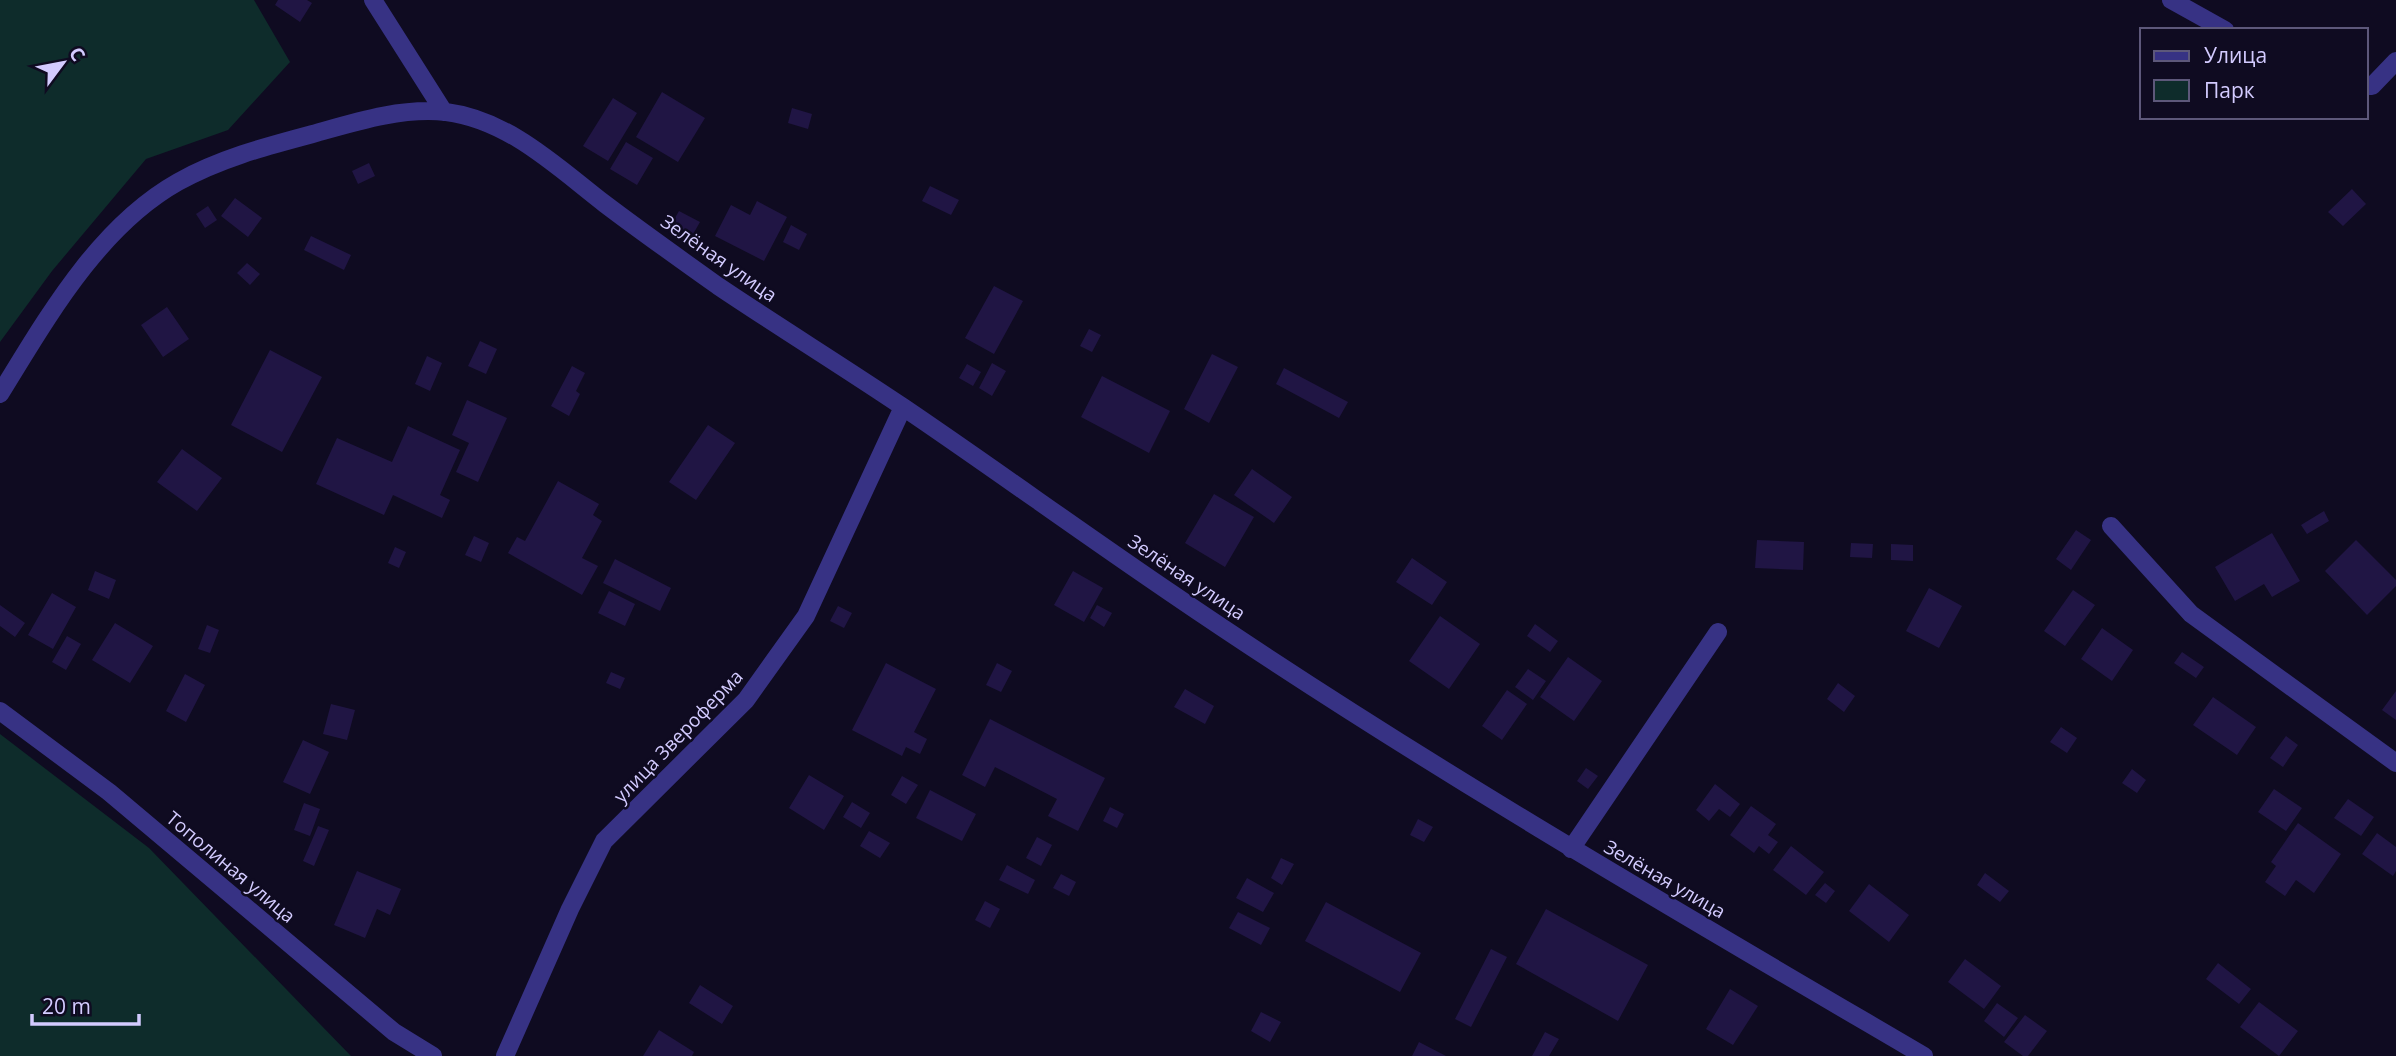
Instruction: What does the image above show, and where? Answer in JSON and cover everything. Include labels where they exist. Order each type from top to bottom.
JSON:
[{"type":"street","points":[[2171,0],[2221,28]]},
{"type":"street","points":[[377,2],[444,112]]},
{"type":"street","points":[[2368,86],[2372,86],[2396,61]]},
{"type":"street","name":"Зелёная улица","points":[[0,394],[48,317],[86,267],[123,224],[176,183],[245,153],[332,128],[407,113],[444,112],[476,119],[508,133],[717,284],[903,407],[1186,603],[1571,849],[1924,1056]]},
{"type":"street","name":"улица Звероферма","points":[[505,1056],[570,908],[604,841],[746,700],[806,616],[903,407]]},
{"type":"street","points":[[2111,526],[2191,614],[2396,763]]},
{"type":"street","points":[[1571,849],[1718,632]]},
{"type":"street","name":"Тополиная улица","points":[[0,711],[109,792],[394,1032],[433,1056]]},
{"type":"green space","points":[[0,0],[254,0],[290,62],[228,130],[146,159],[52,271],[0,342]]},
{"type":"green space","points":[[0,734],[149,848],[351,1056],[0,1056]]},
{"type":"building","points":[[278,0],[307,0],[312,3],[300,22],[275,5]]},
{"type":"building","points":[[662,92],[705,118],[678,162],[636,137]]},
{"type":"building","points":[[613,98],[637,113],[608,161],[583,146]]},
{"type":"building","points":[[792,108],[812,114],[808,129],[788,123]]},
{"type":"building","points":[[626,142],[653,158],[637,185],[610,169]]},
{"type":"building","points":[[369,163],[375,176],[358,184],[352,171]]},
{"type":"building","points":[[930,186],[959,200],[951,215],[922,201]]},
{"type":"building","points":[[2352,189],[2366,204],[2343,226],[2328,212]]},
{"type":"building","points":[[235,198],[262,218],[248,237],[221,216]]},
{"type":"building","points":[[757,201],[787,217],[764,261],[715,236],[731,205],[750,215]]},
{"type":"building","points":[[208,206],[217,220],[205,228],[196,214]]},
{"type":"building","points":[[679,211],[700,222],[692,236],[671,225]]},
{"type":"building","points":[[791,225],[807,234],[799,250],[783,242]]},
{"type":"building","points":[[311,236],[351,255],[344,270],[304,250]]},
{"type":"building","points":[[247,263],[260,274],[250,285],[237,273]]},
{"type":"building","points":[[994,286],[1023,301],[994,354],[965,338]]},
{"type":"building","points":[[167,307],[189,339],[163,357],[141,325]]},
{"type":"building","points":[[1089,329],[1101,335],[1092,352],[1080,346]]},
{"type":"building","points":[[480,341],[497,349],[486,374],[468,366]]},
{"type":"building","points":[[270,350],[322,377],[282,452],[231,425]]},
{"type":"building","points":[[1212,354],[1238,367],[1209,423],[1184,409]]},
{"type":"building","points":[[427,356],[442,363],[430,391],[415,384]]},
{"type":"building","points":[[992,363],[1006,371],[992,396],[979,388]]},
{"type":"building","points":[[967,364],[981,372],[973,386],[959,378]]},
{"type":"building","points":[[572,366],[585,373],[576,391],[580,394],[569,416],[551,406]]},
{"type":"building","points":[[1284,368],[1348,402],[1339,418],[1276,384]]},
{"type":"building","points":[[1102,376],[1170,411],[1149,453],[1081,417]]},
{"type":"building","points":[[467,400],[507,418],[478,482],[456,472],[469,443],[452,435]]},
{"type":"building","points":[[708,425],[735,443],[696,500],[669,482]]},
{"type":"building","points":[[408,426],[460,450],[440,495],[450,500],[442,518],[393,495],[384,515],[316,484],[337,438],[392,462]]},
{"type":"building","points":[[182,449],[222,478],[197,511],[157,482]]},
{"type":"building","points":[[1252,469],[1292,497],[1274,523],[1234,495]]},
{"type":"building","points":[[558,481],[599,504],[593,515],[602,521],[582,558],[598,566],[582,595],[508,553],[517,537],[525,541]]},
{"type":"building","points":[[1214,494],[1254,517],[1225,567],[1185,543]]},
{"type":"building","points":[[2324,511],[2329,521],[2307,534],[2301,525]]},
{"type":"building","points":[[2076,530],[2091,540],[2071,570],[2056,559]]},
{"type":"building","points":[[2272,533],[2300,581],[2272,597],[2264,584],[2235,601],[2215,567]]},
{"type":"building","points":[[474,536],[489,543],[481,562],[465,555]]},
{"type":"building","points":[[1757,540],[1804,542],[1803,570],[1755,568]]},
{"type":"building","points":[[2356,540],[2396,580],[2396,586],[2367,615],[2325,571]]},
{"type":"building","points":[[1851,543],[1873,544],[1872,558],[1850,557]]},
{"type":"building","points":[[1891,544],[1913,545],[1913,561],[1891,560]]},
{"type":"building","points":[[395,547],[406,552],[399,568],[388,563]]},
{"type":"building","points":[[1412,558],[1447,582],[1432,605],[1396,582]]},
{"type":"building","points":[[615,559],[671,588],[660,611],[603,583]]},
{"type":"building","points":[[95,571],[116,580],[109,599],[88,590]]},
{"type":"building","points":[[1073,571],[1103,588],[1084,622],[1054,605]]},
{"type":"building","points":[[1929,588],[1962,606],[1939,648],[1906,631]]},
{"type":"building","points":[[2073,590],[2095,605],[2065,646],[2044,631]]},
{"type":"building","points":[[609,591],[635,604],[625,626],[598,613]]},
{"type":"building","points":[[52,593],[76,607],[53,649],[28,635]]},
{"type":"building","points":[[0,605],[25,623],[15,637],[0,626]]},
{"type":"building","points":[[1097,605],[1112,613],[1104,627],[1090,618]]},
{"type":"building","points":[[838,606],[852,613],[844,628],[830,621]]},
{"type":"building","points":[[1440,616],[1480,644],[1449,689],[1409,661]]},
{"type":"building","points":[[115,623],[153,646],[130,683],[92,660]]},
{"type":"building","points":[[1535,624],[1558,641],[1550,652],[1527,636]]},
{"type":"building","points":[[207,625],[219,630],[210,653],[198,649]]},
{"type":"building","points":[[2102,628],[2133,650],[2112,681],[2081,659]]},
{"type":"building","points":[[67,636],[81,644],[66,670],[52,662]]},
{"type":"building","points":[[2182,652],[2204,667],[2196,678],[2174,663]]},
{"type":"building","points":[[1568,657],[1602,681],[1574,721],[1540,697]]},
{"type":"building","points":[[886,663],[936,689],[914,732],[927,739],[920,754],[906,747],[902,756],[852,730]]},
{"type":"building","points":[[997,663],[1012,671],[1001,692],[986,685]]},
{"type":"building","points":[[1528,669],[1546,681],[1533,700],[1515,687]]},
{"type":"building","points":[[611,672],[625,678],[620,689],[606,683]]},
{"type":"building","points":[[185,674],[205,685],[186,722],[166,711]]},
{"type":"building","points":[[1838,683],[1855,696],[1844,712],[1827,699]]},
{"type":"building","points":[[1185,689],[1214,706],[1205,724],[1174,707]]},
{"type":"building","points":[[1507,690],[1527,704],[1502,740],[1482,726]]},
{"type":"building","points":[[2396,691],[2396,720],[2382,710]]},
{"type":"building","points":[[2213,697],[2256,727],[2237,755],[2193,725]]},
{"type":"building","points":[[331,704],[355,710],[347,740],[323,734]]},
{"type":"building","points":[[990,719],[1105,778],[1078,831],[1048,816],[1057,799],[995,767],[985,787],[962,775]]},
{"type":"building","points":[[2061,727],[2077,738],[2067,753],[2050,742]]},
{"type":"building","points":[[2286,736],[2298,745],[2283,767],[2270,758]]},
{"type":"building","points":[[303,740],[329,752],[310,794],[283,782]]},
{"type":"building","points":[[1586,768],[1598,776],[1588,789],[1577,781]]},
{"type":"building","points":[[2132,769],[2146,780],[2137,793],[2122,783]]},
{"type":"building","points":[[809,775],[844,796],[824,830],[789,808]]},
{"type":"building","points":[[902,776],[918,785],[906,804],[891,795]]},
{"type":"building","points":[[1715,784],[1740,804],[1730,817],[1719,809],[1709,821],[1696,810]]},
{"type":"building","points":[[2274,789],[2302,808],[2286,831],[2258,812]]},
{"type":"building","points":[[930,790],[976,814],[962,841],[916,818]]},
{"type":"building","points":[[2348,799],[2374,817],[2361,836],[2334,818]]},
{"type":"building","points":[[852,802],[870,813],[861,828],[843,817]]},
{"type":"building","points":[[304,803],[320,809],[310,836],[294,830]]},
{"type":"building","points":[[1751,806],[1776,824],[1768,835],[1778,842],[1769,854],[1759,846],[1754,853],[1730,835]]},
{"type":"building","points":[[1110,807],[1124,814],[1117,828],[1103,821]]},
{"type":"building","points":[[1418,819],[1433,827],[1424,842],[1410,835]]},
{"type":"building","points":[[2298,823],[2341,854],[2314,893],[2296,880],[2285,896],[2265,882],[2276,866],[2271,862]]},
{"type":"building","points":[[318,826],[329,830],[314,866],[303,861]]},
{"type":"building","points":[[869,831],[890,843],[880,858],[860,846]]},
{"type":"building","points":[[2377,833],[2396,847],[2396,871],[2393,876],[2362,854]]},
{"type":"building","points":[[1037,837],[1052,845],[1041,866],[1026,858]]},
{"type":"building","points":[[1791,846],[1824,872],[1806,895],[1773,870]]},
{"type":"building","points":[[1281,858],[1294,864],[1282,885],[1271,878]]},
{"type":"building","points":[[1007,865],[1035,880],[1028,894],[999,880]]},
{"type":"building","points":[[357,871],[401,889],[390,915],[377,909],[365,938],[334,925]]},
{"type":"building","points":[[1985,873],[2009,891],[2000,902],[1977,885]]},
{"type":"building","points":[[1061,874],[1076,882],[1069,896],[1053,888]]},
{"type":"building","points":[[1247,878],[1274,893],[1263,912],[1236,898]]},
{"type":"building","points":[[1825,883],[1835,891],[1826,903],[1815,895]]},
{"type":"building","points":[[1869,884],[1909,915],[1889,942],[1849,911]]},
{"type":"building","points":[[985,901],[1000,909],[990,928],[975,920]]},
{"type":"building","points":[[1326,902],[1421,953],[1400,992],[1305,941]]},
{"type":"building","points":[[1546,909],[1648,965],[1618,1021],[1516,964]]},
{"type":"building","points":[[1238,912],[1270,928],[1261,945],[1229,928]]},
{"type":"building","points":[[1491,949],[1507,957],[1471,1027],[1455,1019]]},
{"type":"building","points":[[1965,959],[2001,986],[1984,1009],[1948,982]]},
{"type":"building","points":[[2218,963],[2251,989],[2239,1004],[2206,979]]},
{"type":"building","points":[[700,985],[733,1006],[722,1024],[689,1003]]},
{"type":"building","points":[[1730,989],[1758,1006],[1733,1045],[1706,1029]]},
{"type":"building","points":[[2259,1002],[2298,1031],[2279,1056],[2240,1027]]},
{"type":"building","points":[[1997,1003],[2018,1018],[2004,1037],[1984,1021]]},
{"type":"building","points":[[1261,1012],[1281,1022],[1270,1042],[1251,1031]]},
{"type":"building","points":[[2025,1015],[2047,1031],[2028,1056],[2023,1056],[2004,1042]]},
{"type":"building","points":[[659,1030],[694,1052],[692,1056],[643,1056]]},
{"type":"building","points":[[1545,1032],[1559,1039],[1549,1056],[1532,1056]]},
{"type":"building","points":[[1419,1042],[1446,1056],[1412,1056]]}]
